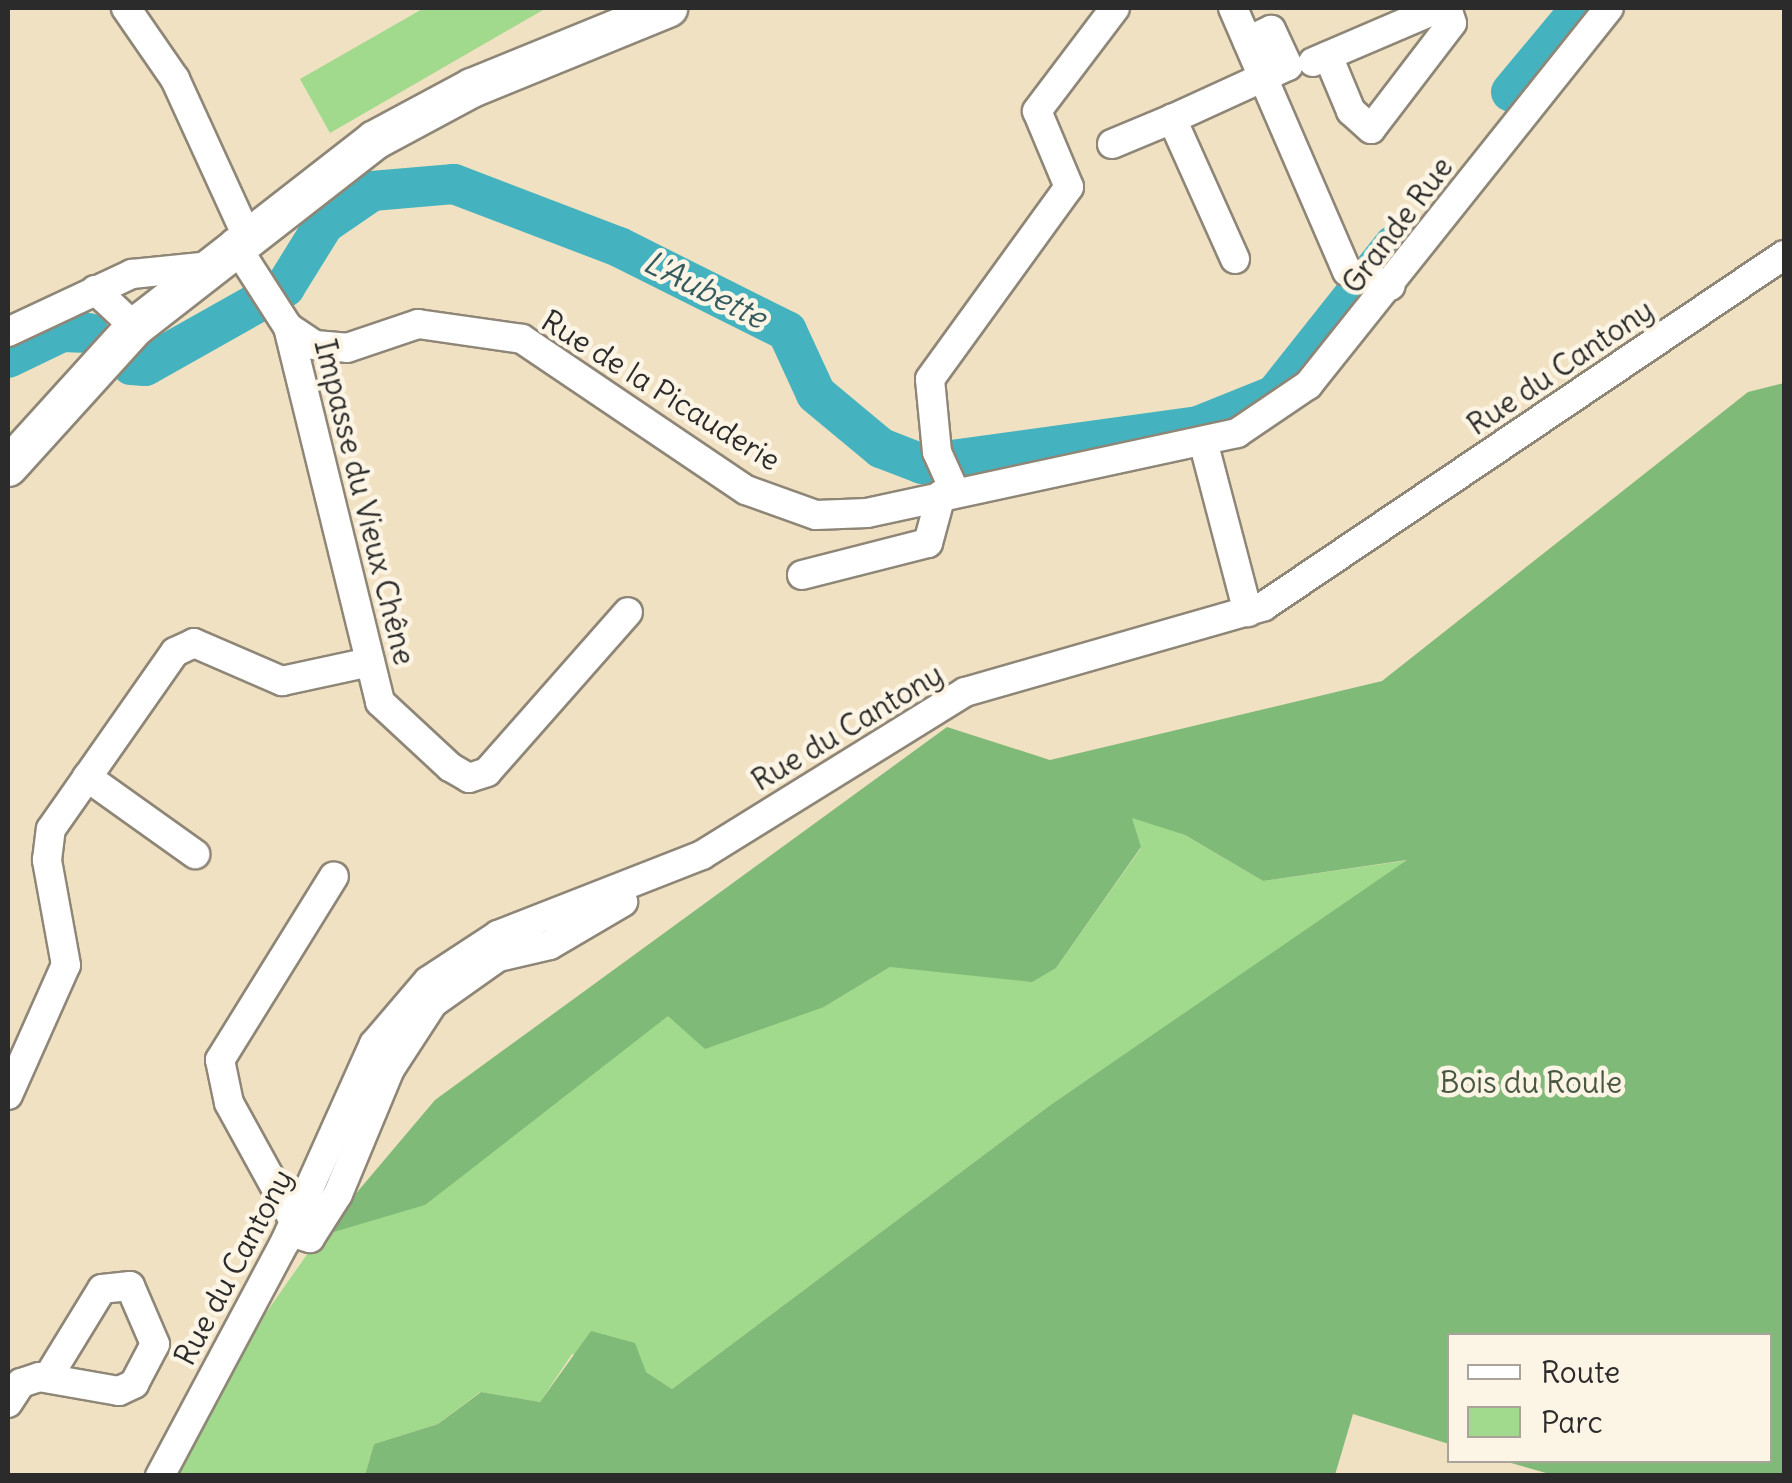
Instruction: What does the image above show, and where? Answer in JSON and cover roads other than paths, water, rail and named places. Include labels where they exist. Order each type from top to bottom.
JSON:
[{"type":"main road","points":[[8,467],[135,326],[229,247],[376,140],[456,96],[668,8]]},
{"type":"street","points":[[126,8],[176,79],[229,247],[282,316]]},
{"type":"street","points":[[802,575],[928,543],[948,489],[937,452],[930,379],[1069,186],[1038,111],[1114,8]]},
{"type":"street","points":[[1232,8],[1347,271],[1384,286]]},
{"type":"street","points":[[1112,144],[1288,66],[1328,56],[1439,8]]},
{"type":"street","points":[[1328,56],[1351,111],[1371,129],[1452,24],[1447,8]]},
{"type":"street","name":"Grande Rue","points":[[1204,441],[1248,412],[1308,385],[1609,8]]},
{"type":"street","points":[[1247,42],[1271,30],[1288,66]]},
{"type":"street","points":[[1172,120],[1234,258]]},
{"type":"street","points":[[8,332],[96,290],[229,247]]},
{"type":"street","name":"Rue du Cantony","points":[[160,1476],[292,1228],[310,1238],[328,1209],[390,1069],[433,1003],[498,957],[550,945],[634,896],[651,874],[702,854],[965,692],[1248,612],[1784,256]]},
{"type":"street","points":[[96,290],[135,326]]},
{"type":"street","name":"Rue de la Picauderie","points":[[282,316],[315,345],[347,348],[418,324],[522,339],[746,490],[816,516],[1204,441]]},
{"type":"street","name":"Impasse du Vieux Chêne","points":[[282,316],[380,702],[469,778],[512,748],[628,612]]},
{"type":"street","points":[[1204,441],[1248,612]]},
{"type":"street","points":[[8,1095],[66,965],[47,860],[52,828],[175,652],[194,643],[282,681],[370,662]]},
{"type":"street","points":[[87,778],[195,854]]},
{"type":"street","points":[[292,1228],[229,1103],[220,1060],[334,876]]},
{"type":"street","points":[[8,1403],[21,1383],[48,1377]]},
{"type":"waterway","name":"L'Aubette","points":[[1511,92],[1581,8]]},
{"type":"waterway","name":"L'Aubette","points":[[131,365],[145,366],[285,287],[324,224],[372,191],[454,184],[619,247],[787,331],[816,394],[881,448],[922,464],[1198,426],[1275,395],[1394,245]]},
{"type":"waterway","name":"L'Aubette","points":[[8,358],[62,332],[89,333]]},
{"type":"park label","name":"Bois du Roule","points":[[1531,1082]]}]
